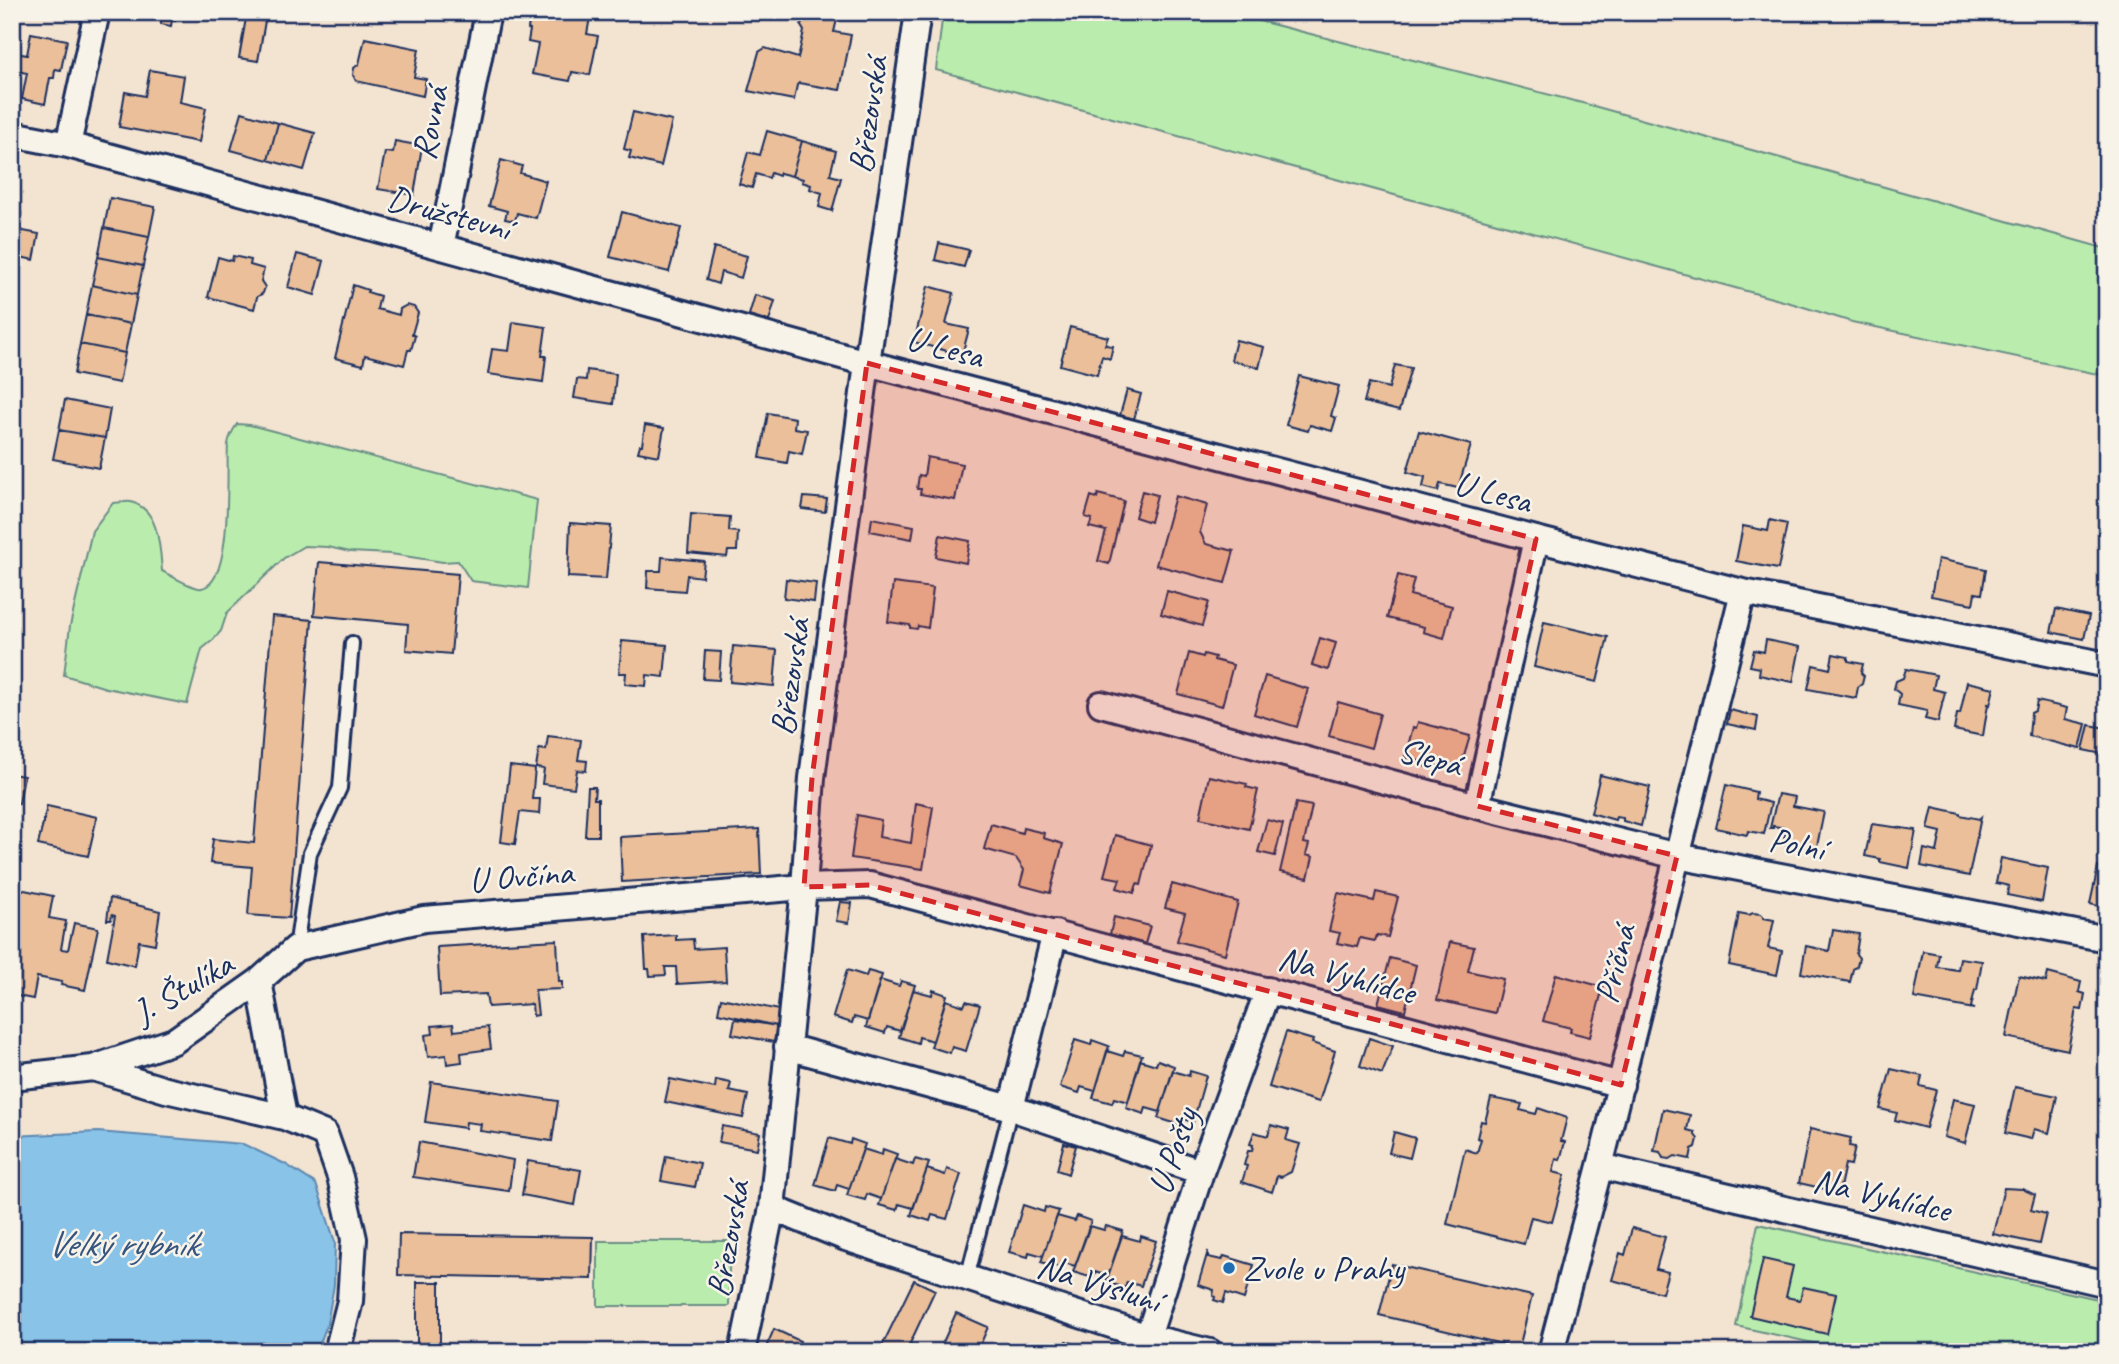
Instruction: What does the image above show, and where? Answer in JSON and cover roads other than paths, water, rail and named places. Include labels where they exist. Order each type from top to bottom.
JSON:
[{"type":"street","points":[[68,145],[97,12]]},
{"type":"street","name":"Rovná","points":[[441,247],[488,12]]},
{"type":"street","name":"Březovská","points":[[742,1352],[772,1208],[804,887],[812,778],[867,363],[918,12]]},
{"type":"street","name":"Družstevní","points":[[12,134],[68,145],[867,363]]},
{"type":"street","name":"U Lesa","points":[[867,363],[1744,592],[2107,665]]},
{"type":"street","name":"Slepá","points":[[1101,705],[1477,806],[1536,539]]},
{"type":"street","name":"Příčná","points":[[1551,1352],[1601,1166],[1744,592]]},
{"type":"street","name":"Polní","points":[[1477,806],[1677,856],[2107,939]]},
{"type":"street","name":"Na Vyhlídce","points":[[804,887],[870,885],[1621,1085]]},
{"type":"street","name":"U Ovčína","points":[[259,981],[296,948],[424,919],[804,887]]},
{"type":"street","points":[[1011,1108],[1055,933]]},
{"type":"street","name":"J. Štulíka","points":[[12,1077],[93,1068],[174,1041],[259,981],[284,1117]]},
{"type":"street","name":"U Pošty","points":[[1148,1337],[1201,1172],[1268,990]]},
{"type":"street","points":[[787,1047],[1011,1108],[1201,1172]]},
{"type":"street","name":"J. Štulíka","points":[[93,1068],[166,1090],[284,1117],[325,1133],[340,1177],[355,1239],[350,1301],[337,1352]]},
{"type":"street","name":"Na Vyhlídce","points":[[1601,1166],[2107,1284]]},
{"type":"street","name":"Na Výsluní","points":[[772,1208],[846,1238],[967,1278],[1148,1337],[1210,1352]]},
{"type":"lane","points":[[296,948],[310,853],[340,788],[352,643]]},
{"type":"lane","points":[[967,1278],[1011,1108]]},
{"type":"water","name":"Velký rybník","points":[[98,1132],[243,1144],[285,1164],[316,1184],[335,1242],[334,1285],[327,1324],[317,1352],[12,1352],[12,1136]]},
{"type":"place","name":"Zvole u Prahy","points":[[1229,1268]]}]
